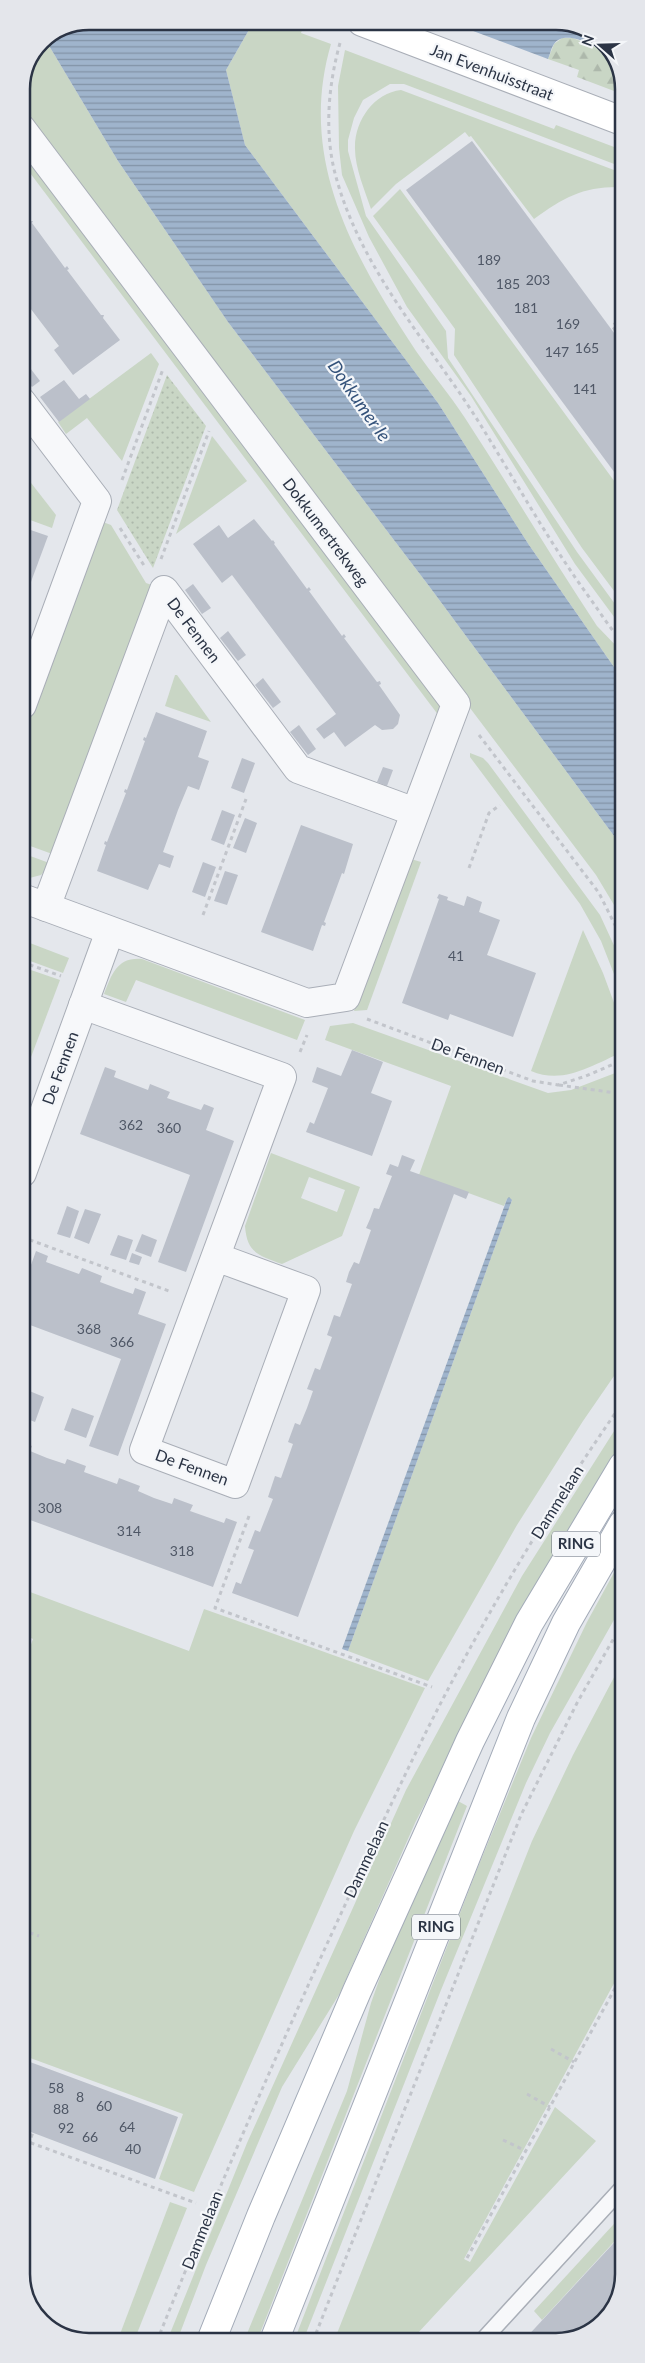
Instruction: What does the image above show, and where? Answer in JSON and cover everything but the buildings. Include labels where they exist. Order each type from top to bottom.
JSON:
[{"type":"main road","name":"Jan Evenhuisstraat","points":[[383,30],[615,119]]},
{"type":"main road","name":"RING","points":[[214,2333],[260,2216],[353,2000],[470,1741],[529,1623],[615,1479]]},
{"type":"main road","name":"RING","points":[[277,2333],[521,1718],[566,1623],[615,1538]]},
{"type":"street","name":"Dokkumertrekweg","points":[[30,140],[456,704]]},
{"type":"street","points":[[30,412],[97,501],[30,683]]},
{"type":"street","name":"De Fennen","points":[[416,812],[298,769],[164,590],[34,903],[307,1003],[346,997],[416,812],[456,704]]},
{"type":"street","name":"De Fennen","points":[[30,1129],[86,996],[110,931]]},
{"type":"street","points":[[86,996],[282,1077]]},
{"type":"street","name":"De Fennen","points":[[216,1257],[306,1290],[235,1484],[144,1450],[282,1077]]},
{"type":"lane","points":[[489,2333],[615,2196]]},
{"type":"path","points":[[341,39],[332,77],[328,110],[335,176],[344,202],[364,245],[401,313],[479,422],[568,568],[615,631]]},
{"type":"path","points":[[121,481],[166,363]]},
{"type":"path","points":[[160,562],[212,424]]},
{"type":"path","points":[[119,526],[148,572]]},
{"type":"path","points":[[456,704],[598,893],[615,926]]},
{"type":"path","points":[[203,915],[246,799]]},
{"type":"path","points":[[469,868],[489,813],[500,805]]},
{"type":"path","points":[[30,966],[86,996]]},
{"type":"path","points":[[282,1077],[295,1067],[319,1001]]},
{"type":"path","name":"De Fennen","points":[[358,1016],[533,1081],[558,1085],[615,1063]]},
{"type":"path","points":[[558,1085],[615,1093]]},
{"type":"path","points":[[30,1240],[199,1301]]},
{"type":"path","name":"Dammelaan","points":[[160,2333],[204,2222],[284,2038],[410,1764],[492,1610],[546,1518],[615,1414]]},
{"type":"path","points":[[249,1516],[215,1608],[432,1687]]},
{"type":"path","points":[[316,2333],[515,1830],[534,1786],[577,1703],[615,1636]]},
{"type":"path","points":[[30,1933],[39,1936]]},
{"type":"path","points":[[467,2258],[615,1988]]},
{"type":"path","points":[[551,2049],[574,2062]]},
{"type":"path","points":[[527,2094],[550,2107]]},
{"type":"path","points":[[30,2140],[33,2132]]},
{"type":"path","points":[[503,2140],[526,2152]]},
{"type":"path","points":[[30,2142],[196,2202]]},
{"type":"green space","points":[[249,30],[302,30],[301,33],[331,44],[322,87],[321,128],[327,167],[338,206],[353,243],[393,316],[465,418],[597,626],[615,645],[615,669],[529,545],[438,403],[245,145],[226,70]]},
{"type":"green space","points":[[562,38],[573,38],[598,48],[611,66],[615,91],[577,77],[579,70],[548,59],[554,44]]},
{"type":"green space","points":[[49,46],[118,161],[228,322],[429,586],[615,837],[615,907],[596,875],[30,125],[31,77],[34,66]]},
{"type":"green space","points":[[345,50],[554,129],[556,125],[615,147],[615,164],[404,84],[390,84],[363,100],[354,118],[348,140],[348,151],[366,216],[446,331],[448,358],[577,552],[615,604],[615,618],[575,564],[471,396],[407,307],[369,237],[342,175],[339,148],[338,86]]},
{"type":"green space","points":[[401,90],[615,170],[615,187],[596,188],[575,194],[534,219],[471,136],[469,137],[465,132],[396,184],[371,209],[357,164],[356,139],[358,128],[368,110],[374,103],[391,92]]},
{"type":"green space","points":[[30,155],[441,706],[439,716],[30,173]]},
{"type":"green space","points":[[400,189],[615,482],[615,592],[582,548],[454,355],[455,329],[373,216]]},
{"type":"green space","points":[[151,353],[159,364],[122,461],[87,418],[66,434],[58,422]]},
{"type":"green space","points":[[167,375],[206,426],[153,568],[117,510]]},
{"type":"green space","points":[[212,436],[247,481],[176,534]]},
{"type":"green space","points":[[30,482],[56,515],[52,528],[30,520]]},
{"type":"green space","points":[[100,521],[111,525],[146,583],[155,586],[55,855],[30,846],[30,710]]},
{"type":"green space","points":[[175,675],[177,675],[211,722],[165,706]]},
{"type":"green space","points":[[470,753],[483,758],[488,763],[600,915],[615,948],[615,977],[601,941],[580,904],[470,757]]},
{"type":"green space","points":[[30,856],[52,864],[41,875],[30,878]]},
{"type":"green space","points":[[411,859],[421,862],[367,1010],[354,1011]]},
{"type":"green space","points":[[583,930],[603,973],[615,1005],[615,1056],[578,1072],[566,1075],[543,1075],[531,1071]]},
{"type":"green space","points":[[30,943],[69,958],[63,973],[30,961]]},
{"type":"green space","points":[[134,959],[142,959],[305,1020],[297,1040],[136,980],[126,1002],[104,994],[113,974],[121,964]]},
{"type":"green space","points":[[31,970],[60,980],[30,1060]]},
{"type":"green space","points":[[353,1023],[548,1093],[571,1090],[615,1073],[615,1375],[517,1525],[428,1681],[348,1651],[512,1200],[507,1199],[504,1206],[419,1175],[451,1086],[325,1040],[330,1026]]},
{"type":"green space","points":[[271,1153],[360,1187],[342,1236],[282,1264],[260,1255],[251,1248],[245,1226]],"holes":[[[309,1177],[345,1190],[337,1212],[301,1198]]]},
{"type":"green space","points":[[615,1430],[615,1462],[559,1556],[451,1752],[415,1823],[340,1993],[282,2087],[206,2265],[180,2333],[170,2333],[247,2143],[406,1790],[522,1576]]},
{"type":"green space","points":[[615,1571],[615,1618],[550,1733],[526,1783],[441,1990],[306,2333],[297,2333],[476,1872],[531,1738],[587,1622]]},
{"type":"green space","points":[[30,1592],[189,1651],[204,1609],[425,1688],[354,1831],[194,2192],[159,2179],[183,2114],[30,2058],[30,1647],[33,1639],[30,1638]]},
{"type":"green space","points":[[615,1675],[615,1982],[464,2259],[470,2262],[555,2107],[596,2141],[418,2333],[337,2333],[532,1841],[573,1755]]},
{"type":"green space","points":[[458,1801],[467,1806],[260,2333],[247,2333],[347,2091],[371,2003],[383,1969]]},
{"type":"green space","points":[[170,2202],[187,2208],[137,2333],[120,2333]]},
{"type":"green space","points":[[615,2223],[615,2241],[542,2320],[534,2311]]},
{"type":"water","name":"Dokkumer Ie","points":[[89,30],[249,30],[226,70],[245,145],[438,403],[529,545],[615,669],[615,837],[429,586],[228,322],[118,161],[49,46],[66,34]]},
{"type":"water","points":[[470,30],[560,30],[579,34],[597,47],[581,40],[565,38],[554,44],[548,59]]},
{"type":"water","points":[[509,1197],[512,1200],[348,1651],[342,1649],[507,1199]]}]
